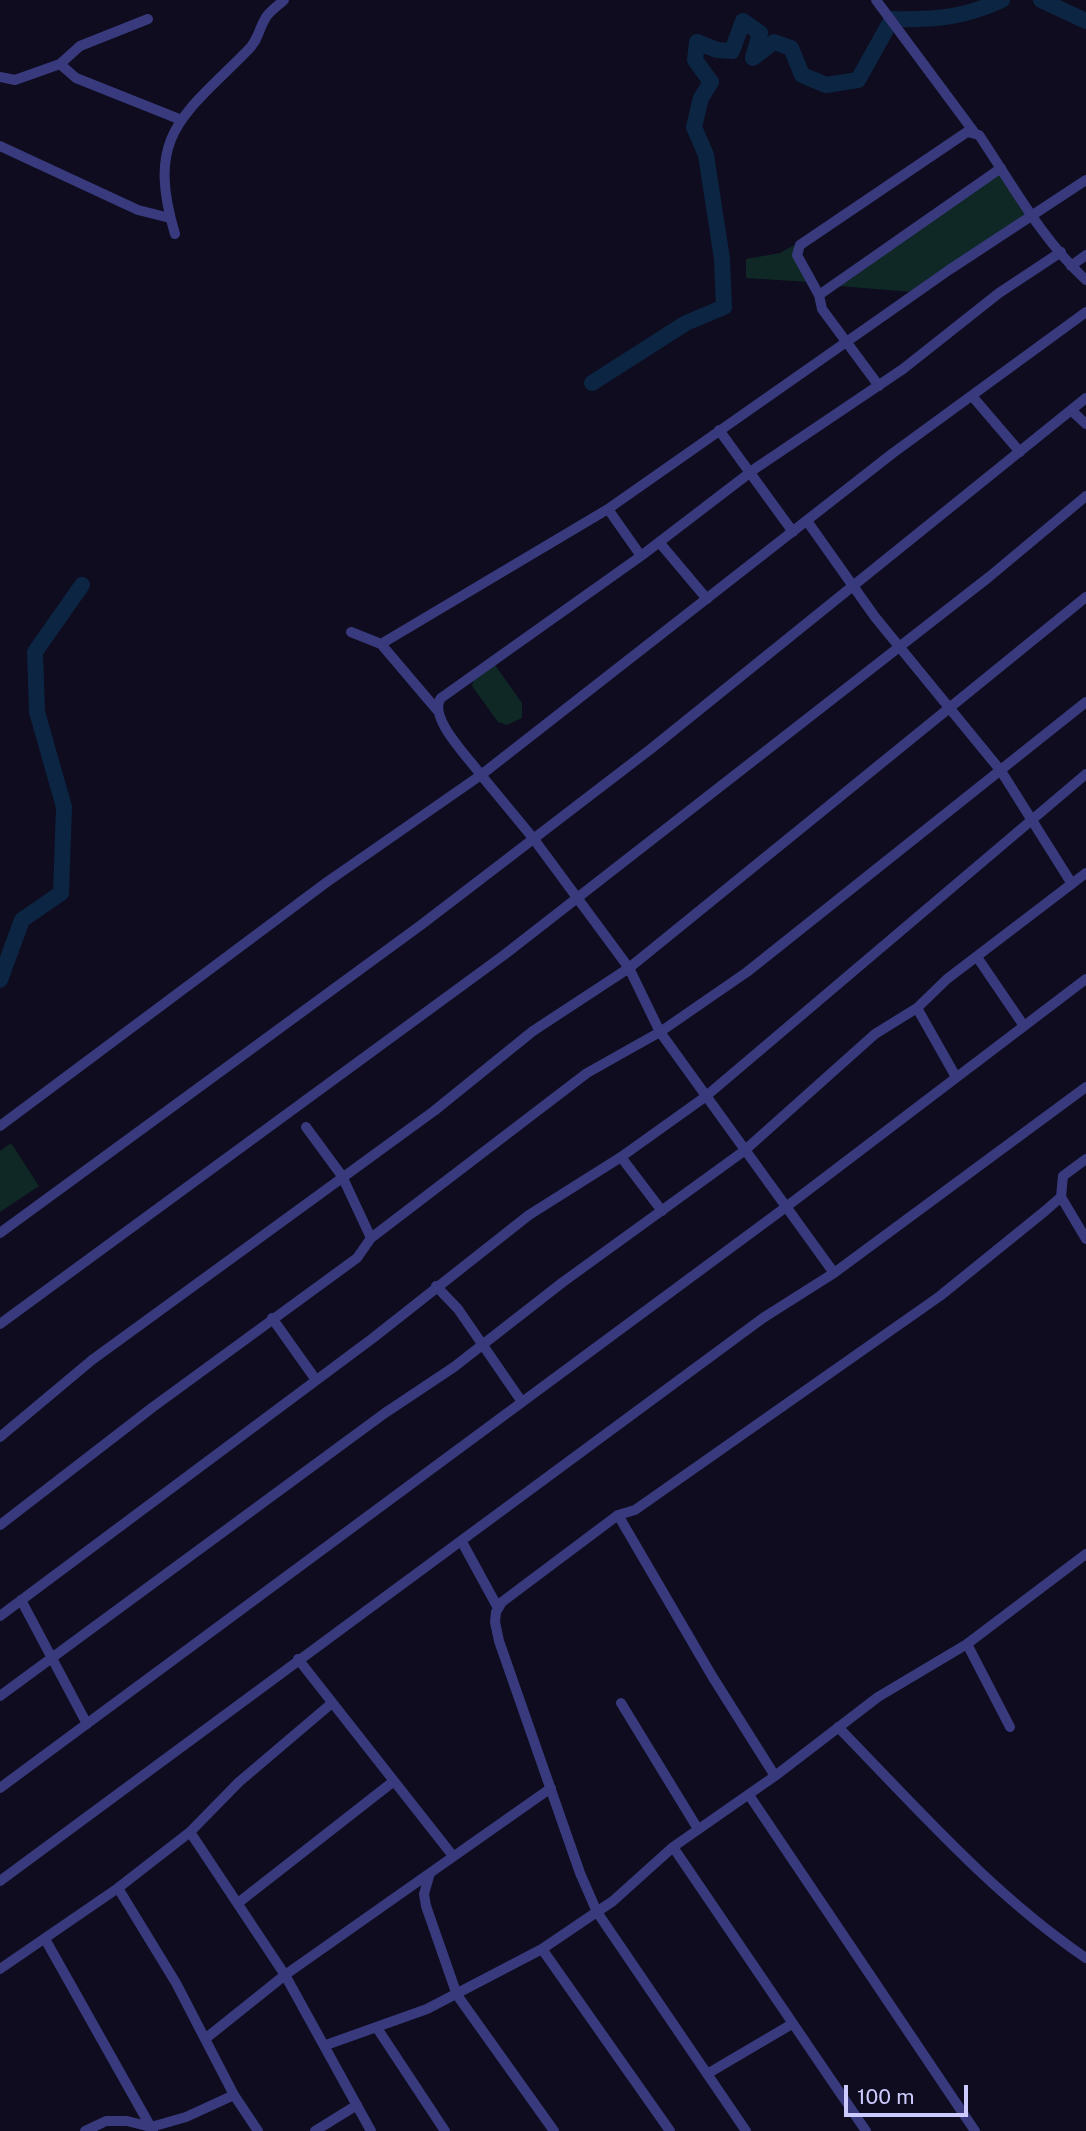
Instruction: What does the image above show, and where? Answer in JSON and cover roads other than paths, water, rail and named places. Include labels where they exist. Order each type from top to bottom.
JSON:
[{"type":"street","points":[[175,234],[163,177],[167,152],[179,119],[249,50],[260,37],[265,18],[284,0]]},
{"type":"street","points":[[876,0],[1001,168],[1032,215],[1071,266],[1086,280]]},
{"type":"street","points":[[0,77],[15,80],[60,64],[80,47],[148,19]]},
{"type":"street","points":[[60,64],[76,78],[179,119]]},
{"type":"street","points":[[879,386],[822,309],[820,295],[797,255],[800,245],[957,137],[974,132]]},
{"type":"street","points":[[0,146],[138,209],[170,218]]},
{"type":"street","points":[[820,295],[1001,168]]},
{"type":"street","points":[[381,644],[608,509],[846,341],[1086,180]]},
{"type":"street","points":[[436,710],[441,698],[641,556],[750,473],[879,386],[999,293],[1061,252]]},
{"type":"street","points":[[1071,266],[1086,255]]},
{"type":"street","points":[[0,1126],[327,882],[481,775],[892,453],[1086,313]]},
{"type":"street","points":[[972,396],[1020,452]]},
{"type":"street","points":[[0,1233],[421,925],[758,665],[1086,398]]},
{"type":"street","points":[[1071,410],[1086,424]]},
{"type":"street","points":[[719,430],[793,532]]},
{"type":"street","points":[[0,1324],[504,955],[1086,496]]},
{"type":"street","points":[[608,509],[641,556]]},
{"type":"street","points":[[807,521],[852,587],[1001,771],[1072,884]]},
{"type":"street","points":[[659,542],[707,599]]},
{"type":"street","points":[[0,1437],[92,1360],[434,1111],[533,1031],[629,968],[1086,597]]},
{"type":"street","points":[[351,632],[381,644],[436,710],[438,717],[481,775],[578,896],[629,968],[660,1032],[834,1273]]},
{"type":"street","points":[[0,1525],[272,1318],[357,1258],[371,1238],[587,1073],[660,1032],[747,972],[1086,702]]},
{"type":"street","points":[[0,1616],[316,1380],[529,1215],[621,1157],[705,1097],[1086,774]]},
{"type":"street","points":[[0,1696],[482,1346],[563,1282],[744,1151],[875,1034],[916,1008],[947,979],[1086,873]]},
{"type":"street","points":[[977,957],[1024,1026]]},
{"type":"street","points":[[0,1788],[786,1207],[1086,979]]},
{"type":"street","points":[[916,1008],[956,1077]]},
{"type":"street","points":[[0,1881],[763,1318],[834,1273],[1086,1087]]},
{"type":"street","points":[[306,1127],[342,1176],[371,1238]]},
{"type":"street","points":[[621,1157],[662,1211]]},
{"type":"street","points":[[1086,1159],[1063,1176],[1061,1196],[1082,1223],[1086,1239]]},
{"type":"street","points":[[498,1608],[618,1515],[635,1510],[940,1296],[1061,1196]]},
{"type":"street","points":[[436,1286],[458,1309],[522,1402]]},
{"type":"street","points":[[272,1318],[316,1380]]},
{"type":"street","points":[[136,1498],[138,1511]]},
{"type":"street","points":[[618,1515],[712,1676],[775,1776]]},
{"type":"street","points":[[462,1542],[498,1608],[495,1630],[580,1873],[597,1912],[746,2131]]},
{"type":"street","points":[[326,2045],[377,2028],[457,1995],[542,1949],[597,1912],[673,1847],[775,1776],[878,1697],[967,1644],[1086,1554]]},
{"type":"street","points":[[21,1601],[87,1724]]},
{"type":"street","points":[[967,1644],[1010,1727]]},
{"type":"street","points":[[298,1659],[453,1856]]},
{"type":"street","points":[[0,1969],[118,1888],[190,1832],[239,1782],[332,1703]]},
{"type":"street","points":[[621,1703],[698,1829]]},
{"type":"street","points":[[838,1727],[984,1877],[1056,1938],[1086,1958]]},
{"type":"street","points":[[238,1903],[394,1781]]},
{"type":"street","points":[[205,2039],[285,1975],[551,1788]]},
{"type":"street","points":[[749,1795],[975,2131]]},
{"type":"street","points":[[190,1832],[285,1975],[326,2045],[371,2131]]},
{"type":"street","points":[[673,1847],[866,2131]]},
{"type":"street","points":[[430,1873],[424,1894],[426,1906],[457,1995],[554,2131]]},
{"type":"street","points":[[118,1888],[234,2095],[258,2131]]},
{"type":"street","points":[[46,1939],[152,2129]]},
{"type":"street","points":[[542,1949],[670,2131]]},
{"type":"street","points":[[707,2074],[792,2024]]},
{"type":"street","points":[[377,2028],[445,2131]]},
{"type":"street","points":[[85,2131],[106,2121],[127,2121],[152,2129],[234,2095]]},
{"type":"street","points":[[315,2131],[357,2105]]},
{"type":"waterway","points":[[753,58],[774,42],[791,48],[802,75],[826,85],[858,80],[892,19],[948,17],[1002,0]]},
{"type":"waterway","points":[[1041,0],[1086,21]]},
{"type":"waterway","points":[[592,383],[686,323],[724,307],[722,259],[706,155],[694,127],[701,98],[711,82],[695,60],[697,42],[717,50],[732,51],[743,21],[760,33],[753,58]]},
{"type":"waterway","points":[[0,980],[22,920],[61,893],[64,807],[37,712],[35,652],[82,585]]}]
